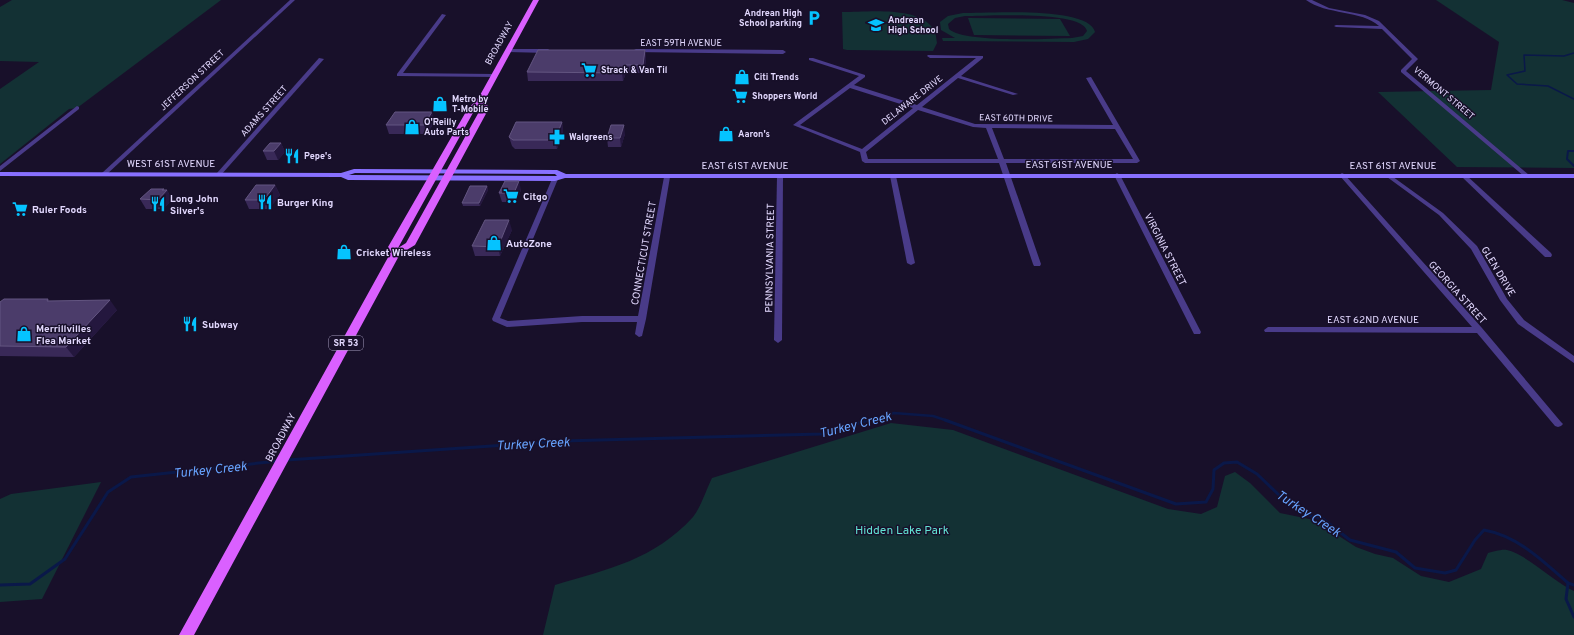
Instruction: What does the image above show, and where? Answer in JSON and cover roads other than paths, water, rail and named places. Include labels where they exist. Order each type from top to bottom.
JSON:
[{"type":"main road","name":"BROADWAY","points":[[396,252],[393,246],[471,110],[482,98],[536,0]]},
{"type":"main road","name":"BROADWAY","points":[[186,635],[396,252],[410,245],[447,175],[484,110],[482,98]]},
{"type":"main road","name":"EAST 61ST AVENUE","points":[[447,175],[557,172],[564,176]]},
{"type":"main road","name":"WEST 61ST AVENUE","points":[[0,174],[342,175],[348,178],[447,175]]},
{"type":"main road","name":"EAST 61ST AVENUE","points":[[447,175],[555,179],[564,176],[1574,176]]},
{"type":"street","name":"JEFFERSON STREET","points":[[104,174],[293,0]]},
{"type":"street","name":"VERMONT STREET","points":[[1308,0],[1328,9],[1363,16],[1377,22],[1415,59],[1403,71],[1527,176]]},
{"type":"street","points":[[444,15],[399,75],[494,76]]},
{"type":"street","points":[[1336,26],[1383,28]]},
{"type":"street","points":[[508,51],[557,51]]},
{"type":"street","name":"EAST 59TH AVENUE","points":[[627,51],[783,52]]},
{"type":"street","name":"DELAWARE DRIVE","points":[[863,150],[981,57],[930,56]]},
{"type":"street","name":"ADAMS STREET","points":[[219,174],[322,59]]},
{"type":"street","points":[[811,59],[863,76],[796,125],[863,150],[865,161],[1137,161],[1089,78]]},
{"type":"street","points":[[957,76],[1015,94]]},
{"type":"street","name":"EAST 60TH DRIVE","points":[[850,86],[917,106],[975,126],[989,128],[1116,127]]},
{"type":"street","points":[[0,169],[77,108]]},
{"type":"street","points":[[989,128],[1007,175],[1036,264]]},
{"type":"street","name":"VIRGINIA STREET","points":[[1117,175],[1197,332]]},
{"type":"street","name":"GEORGIA STREET","points":[[1342,175],[1479,330],[1558,424]]},
{"type":"street","name":"CONNECTICUT STREET","points":[[639,334],[667,176]]},
{"type":"street","name":"PENNSYLVANIA STREET","points":[[778,340],[780,176]]},
{"type":"street","points":[[893,176],[911,263]]},
{"type":"street","name":"GLEN DRIVE","points":[[1389,176],[1441,214],[1474,248],[1504,300],[1521,322],[1574,360]]},
{"type":"street","points":[[1464,176],[1548,254]]},
{"type":"street","points":[[555,179],[496,319],[507,324],[582,319],[642,319]]},
{"type":"street","name":"EAST 62ND AVENUE","points":[[1268,330],[1479,330]]},
{"type":"waterway","name":"Turkey Creek","points":[[1574,53],[1564,56],[1524,55],[1525,71],[1507,75],[1517,84],[1548,86],[1574,99]]},
{"type":"waterway","name":"Turkey Creek","points":[[1574,151],[1568,151],[1567,159],[1574,166]]},
{"type":"waterway","name":"Turkey Creek","points":[[866,421],[894,413],[933,416],[945,420]]},
{"type":"waterway","name":"Turkey Creek","points":[[287,460],[563,441],[822,434],[869,420]]},
{"type":"waterway","name":"Turkey Creek","points":[[945,420],[1176,504],[1206,502],[1213,489],[1214,470],[1224,463],[1237,462],[1257,474],[1280,496],[1311,516],[1323,519],[1350,540],[1396,552],[1415,568],[1445,573],[1456,570],[1475,540],[1484,530],[1508,538],[1529,550],[1568,583]]},
{"type":"waterway","name":"Turkey Creek","points":[[0,585],[30,584],[65,559],[108,492],[131,477],[278,461]]},
{"type":"waterway","name":"Turkey Creek","points":[[1568,583],[1574,585]]},
{"type":"waterway","points":[[1568,583],[1566,599],[1574,617]]},
{"type":"place","name":"Andrean High School parking","points":[[814,18]]},
{"type":"place","name":"Andrean High School","points":[[876,25]]},
{"type":"place","name":"Strack & Van Til","points":[[589,70]]},
{"type":"place","name":"Citi Trends","points":[[742,77]]},
{"type":"place","name":"Shoppers World","points":[[740,96]]},
{"type":"place","name":"Metro by T-Mobile","points":[[440,104]]},
{"type":"place","name":"O'Reilly Auto Parts","points":[[412,127]]},
{"type":"place","name":"Aaron's","points":[[726,134]]},
{"type":"place","name":"Walgreens","points":[[557,137]]},
{"type":"place","name":"Pepe's","points":[[292,156]]},
{"type":"place","name":"Citgo","points":[[511,196]]},
{"type":"place","name":"Burger King","points":[[265,202]]},
{"type":"place","name":"Long John Silver's","points":[[158,204]]},
{"type":"place","name":"Ruler Foods","points":[[20,209]]},
{"type":"place","name":"AutoZone","points":[[494,243]]},
{"type":"place","name":"Cricket Wireless","points":[[344,252]]},
{"type":"place","name":"Subway","points":[[190,324]]},
{"type":"place","name":"Merrillvilles Flea Market","points":[[24,334]]},
{"type":"park label","name":"Hidden Lake Park","points":[[902,530]]}]
